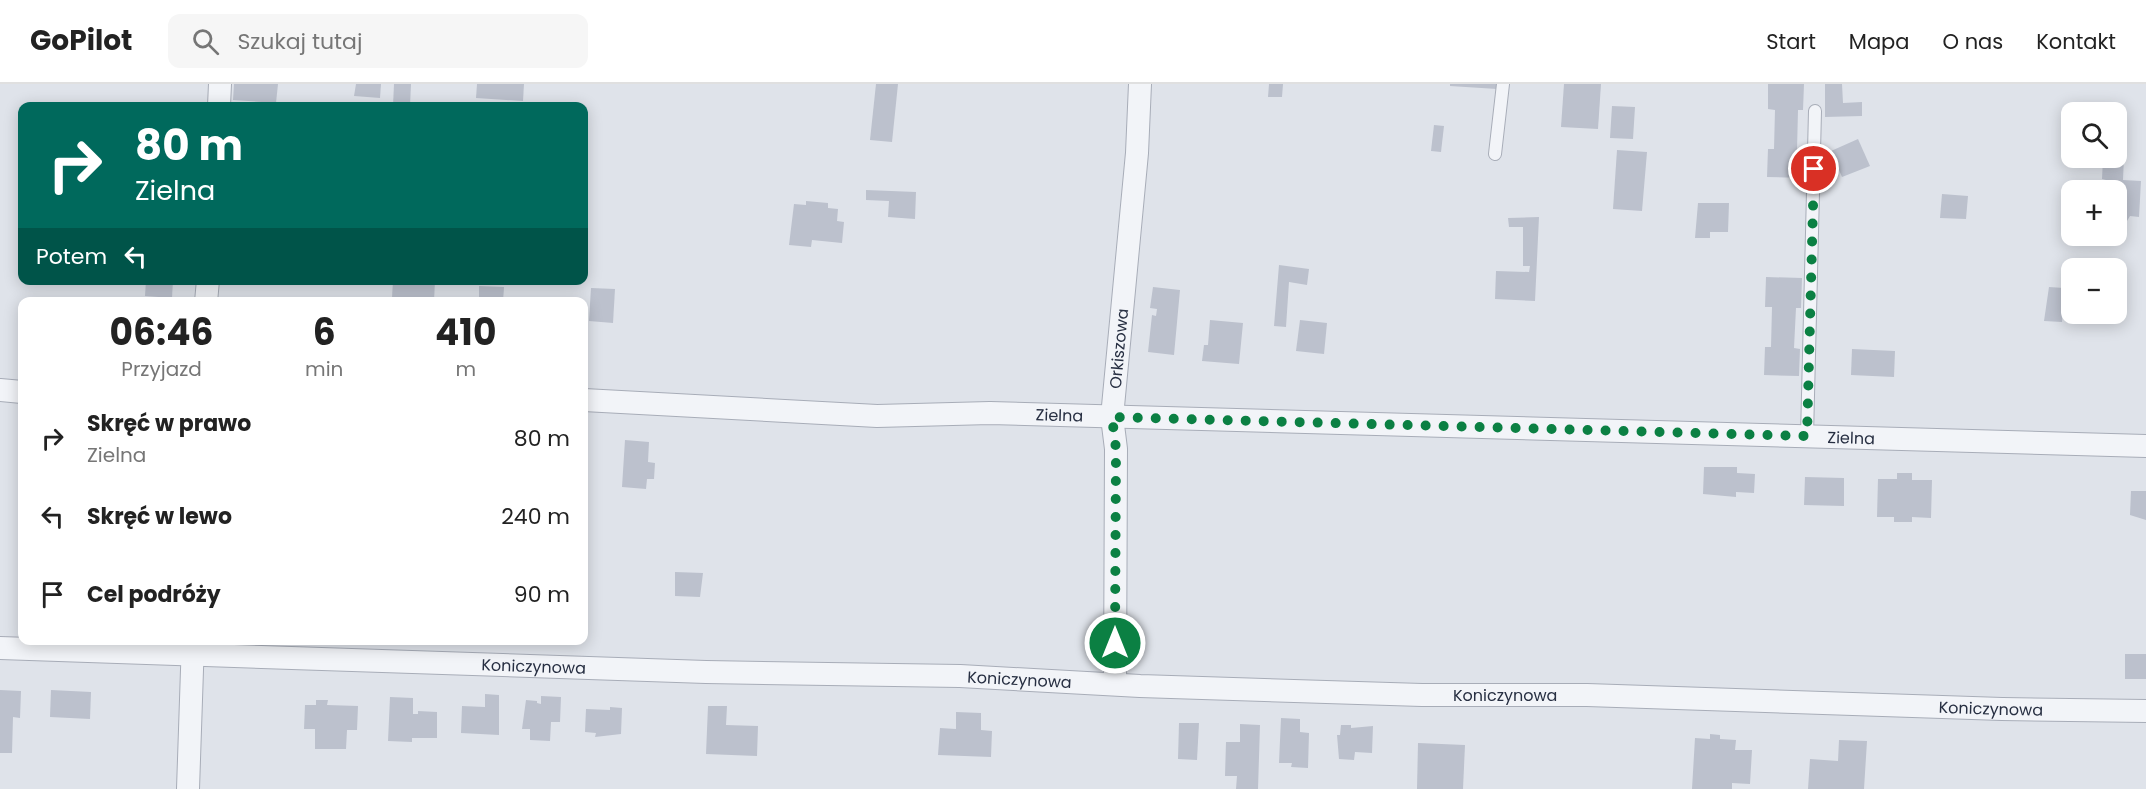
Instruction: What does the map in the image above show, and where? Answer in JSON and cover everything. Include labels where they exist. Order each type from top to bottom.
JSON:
[{"type":"street","points":[[219,102],[220,84]]},
{"type":"street","name":"Orkiszowa","points":[[1115,684],[1116,449],[1112,417],[1137,153],[1140,84]]},
{"type":"street","points":[[0,390],[18,392]]},
{"type":"street","name":"Zielna","points":[[588,400],[877,416],[990,413],[2146,446]]},
{"type":"street","points":[[188,789],[192,647]]},
{"type":"street","name":"Koniczynowa","points":[[0,648],[192,647],[706,672],[960,676],[1411,695],[1587,695],[2002,709],[2146,711]]},
{"type":"lane","points":[[1496,154],[1503,84]]},
{"type":"lane","points":[[1807,436],[1815,111]]},
{"type":"building","points":[[234,84],[278,84],[276,102],[233,100]]},
{"type":"building","points":[[356,84],[381,84],[380,98],[354,96]]},
{"type":"building","points":[[394,84],[411,84],[410,102],[393,102]]},
{"type":"building","points":[[477,84],[524,84],[523,101],[476,98]]},
{"type":"building","points":[[876,84],[898,84],[892,142],[870,140]]},
{"type":"building","points":[[1269,84],[1283,84],[1282,97],[1268,97]]},
{"type":"building","points":[[1450,84],[1497,84],[1497,89],[1450,86]]},
{"type":"building","points":[[1564,84],[1601,84],[1598,129],[1561,127]]},
{"type":"building","points":[[1768,84],[1804,84],[1803,110],[1798,110],[1797,150],[1803,150],[1802,178],[1767,177],[1768,149],[1774,149],[1775,110],[1768,109]]},
{"type":"building","points":[[1825,84],[1842,84],[1843,103],[1862,102],[1862,116],[1825,117]]},
{"type":"building","points":[[1612,106],[1635,107],[1633,139],[1610,138]]},
{"type":"building","points":[[1434,125],[1444,126],[1441,152],[1431,151]]},
{"type":"building","points":[[1858,139],[1870,166],[1842,177],[1831,151]]},
{"type":"building","points":[[1617,150],[1647,152],[1642,211],[1613,209]]},
{"type":"building","points":[[2103,168],[2124,168],[2123,180],[2102,179]]},
{"type":"building","points":[[2127,180],[2141,181],[2139,217],[2130,216],[2127,221]]},
{"type":"building","points":[[866,190],[916,192],[915,219],[888,217],[889,201],[866,200]]},
{"type":"building","points":[[1942,194],[1968,196],[1966,219],[1940,218]]},
{"type":"building","points":[[806,201],[828,203],[828,208],[838,209],[837,221],[844,222],[842,243],[812,240],[811,247],[789,245],[794,204],[806,205]]},
{"type":"building","points":[[1698,203],[1729,203],[1728,232],[1710,232],[1710,238],[1695,238]]},
{"type":"building","points":[[1539,217],[1535,301],[1495,299],[1496,271],[1529,272],[1530,266],[1523,266],[1523,227],[1509,227],[1508,218]]},
{"type":"building","points":[[1279,265],[1309,269],[1307,285],[1289,282],[1286,327],[1274,326]]},
{"type":"building","points":[[1766,277],[1802,278],[1801,308],[1796,308],[1794,348],[1800,349],[1799,376],[1764,375],[1765,347],[1771,347],[1772,307],[1765,307]]},
{"type":"building","points":[[146,285],[173,285],[172,297],[145,296]]},
{"type":"building","points":[[393,285],[435,285],[434,297],[392,297]]},
{"type":"building","points":[[479,286],[504,287],[503,297],[479,297]]},
{"type":"building","points":[[1153,287],[1180,290],[1174,355],[1148,352],[1152,315],[1156,316],[1157,309],[1150,308]]},
{"type":"building","points":[[2049,287],[2061,288],[2061,322],[2044,321]]},
{"type":"building","points":[[591,288],[615,289],[613,323],[589,321]]},
{"type":"building","points":[[1210,320],[1243,323],[1239,364],[1202,361],[1204,345],[1208,345]]},
{"type":"building","points":[[1300,320],[1327,323],[1324,354],[1296,351]]},
{"type":"building","points":[[1852,349],[1895,351],[1894,377],[1851,375]]},
{"type":"building","points":[[625,440],[649,442],[648,462],[655,463],[654,479],[647,479],[646,489],[622,487]]},
{"type":"building","points":[[1704,467],[1737,467],[1737,473],[1755,474],[1754,493],[1736,492],[1736,497],[1703,494]]},
{"type":"building","points":[[1897,473],[1912,473],[1912,480],[1932,480],[1931,518],[1912,517],[1912,522],[1894,522],[1894,517],[1877,517],[1878,479],[1897,479]]},
{"type":"building","points":[[1805,477],[1844,478],[1844,506],[1804,505]]},
{"type":"building","points":[[2131,491],[2146,491],[2146,520],[2130,515]]},
{"type":"building","points":[[675,572],[703,573],[700,597],[675,596]]},
{"type":"building","points":[[2125,654],[2146,654],[2146,679],[2125,679]]},
{"type":"building","points":[[0,690],[21,691],[20,718],[13,717],[12,753],[0,753]]},
{"type":"building","points":[[51,690],[91,692],[90,719],[50,717]]},
{"type":"building","points":[[485,694],[499,695],[499,735],[461,733],[462,706],[485,707]]},
{"type":"building","points":[[541,696],[561,697],[560,722],[551,722],[550,741],[530,740],[530,729],[522,729],[526,700],[537,701],[541,704]]},
{"type":"building","points":[[390,697],[413,698],[413,714],[418,714],[418,711],[437,712],[437,738],[412,738],[412,742],[388,741]]},
{"type":"building","points":[[316,700],[328,700],[327,705],[358,706],[357,730],[347,730],[346,749],[315,749],[315,729],[304,729],[305,705],[316,705]]},
{"type":"building","points":[[708,706],[727,706],[726,725],[758,726],[757,756],[706,754]]},
{"type":"building","points":[[610,707],[622,708],[621,734],[595,737],[596,733],[585,732],[586,709],[610,710]]},
{"type":"building","points":[[956,712],[981,713],[981,730],[992,731],[991,757],[938,755],[940,728],[956,729]]},
{"type":"building","points":[[1281,718],[1300,719],[1300,732],[1309,733],[1308,768],[1291,767],[1292,763],[1279,763]]},
{"type":"building","points":[[1179,723],[1199,723],[1197,760],[1178,759]]},
{"type":"building","points":[[1240,724],[1260,725],[1258,789],[1236,789],[1237,776],[1225,776],[1226,742],[1240,742]]},
{"type":"building","points":[[1341,725],[1351,725],[1351,728],[1373,726],[1372,753],[1355,752],[1354,760],[1339,759],[1337,735],[1340,735]]},
{"type":"building","points":[[1710,734],[1720,735],[1720,739],[1736,740],[1735,750],[1752,750],[1750,784],[1732,783],[1732,789],[1692,789],[1695,738],[1710,739]]},
{"type":"building","points":[[1839,740],[1867,741],[1864,789],[1808,789],[1810,759],[1838,761]]},
{"type":"building","points":[[1418,743],[1465,745],[1463,789],[1417,789]]},
{"type":"route","points":[[1115,643],[1116,449],[1112,417],[1653,434],[1807,436],[1814,169]]}]
